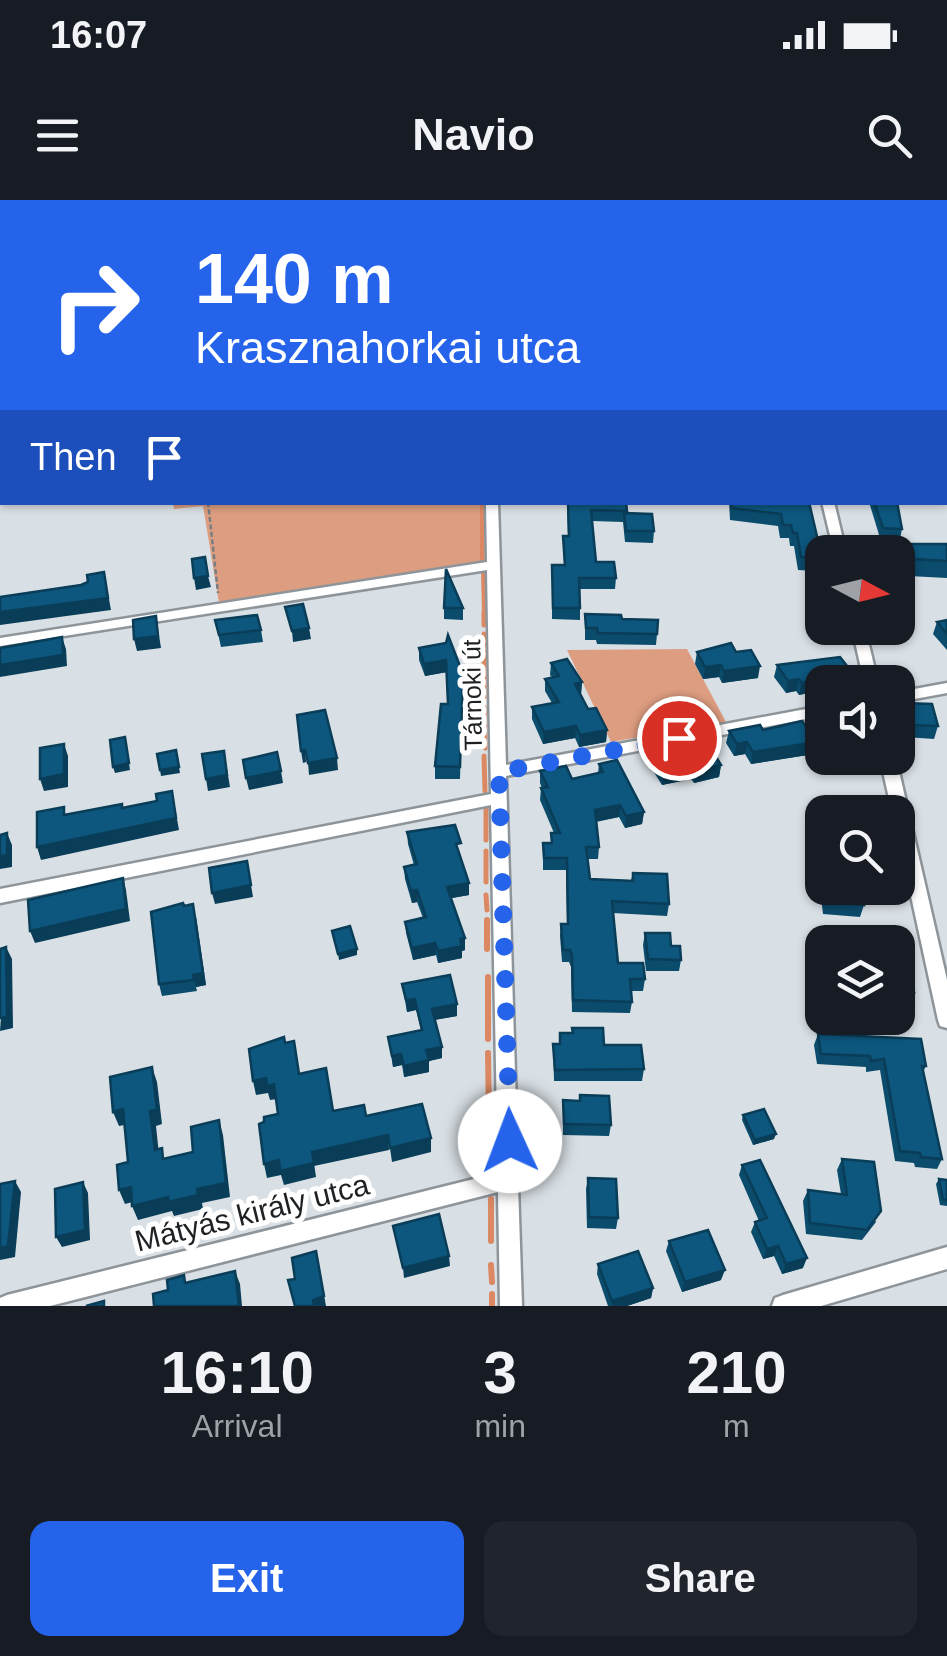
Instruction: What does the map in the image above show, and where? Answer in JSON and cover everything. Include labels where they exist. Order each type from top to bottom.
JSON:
[{"type":"street","name":"Tárnoki út","points":[[492,505],[512,1306]]},
{"type":"street","points":[[829,505],[836,535]]},
{"type":"street","points":[[0,642],[494,565]]},
{"type":"street","points":[[915,694],[947,688]]},
{"type":"street","points":[[499,772],[805,714]]},
{"type":"street","points":[[892,775],[947,1020]]},
{"type":"street","points":[[0,896],[500,798]]},
{"type":"street","name":"Mátyás király utca","points":[[7,1306],[511,1179]]},
{"type":"street","points":[[783,1306],[947,1258]]},
{"type":"path","points":[[208,505],[218,603]]},
{"type":"shaded area","points":[[173,505],[482,505],[486,563],[219,603],[203,506],[174,509]]},
{"type":"shaded area","points":[[687,649],[726,722],[611,742],[567,650]]},
{"type":"building","points":[[568,505],[626,505],[627,511],[591,510],[596,562],[614,562],[616,578],[579,578],[580,608],[553,608],[552,565],[565,565],[563,536],[569,536]]},
{"type":"building","points":[[732,505],[810,505],[817,535],[805,535],[805,557],[801,557],[797,533],[793,533],[791,525],[783,525],[781,514]]},
{"type":"building","points":[[875,505],[898,505],[902,529],[883,528]]},
{"type":"building","points":[[624,513],[652,514],[654,531],[626,531]]},
{"type":"building","points":[[915,544],[947,544],[947,561],[915,559]]},
{"type":"building","points":[[205,557],[208,576],[194,578],[192,559]]},
{"type":"building","points":[[446,569],[463,608],[444,608]]},
{"type":"building","points":[[104,572],[108,598],[0,612],[0,597],[81,585],[88,582],[87,575]]},
{"type":"building","points":[[303,604],[309,628],[292,631],[285,607]]},
{"type":"building","points":[[585,614],[658,620],[657,634],[598,633],[597,628],[586,628]]},
{"type":"building","points":[[257,615],[261,630],[219,635],[215,620]]},
{"type":"building","points":[[156,616],[158,636],[134,639],[133,620]]},
{"type":"building","points":[[947,620],[947,634],[937,622]]},
{"type":"building","points":[[448,635],[463,674],[460,767],[435,766],[441,704],[448,704],[446,660],[424,664],[419,648],[446,643]]},
{"type":"building","points":[[62,637],[63,655],[0,665],[0,648]]},
{"type":"building","points":[[731,643],[736,652],[751,650],[760,666],[724,671],[721,665],[705,667],[697,652]]},
{"type":"building","points":[[840,657],[846,665],[805,665],[802,683],[799,679],[788,681],[777,665]]},
{"type":"building","points":[[567,659],[582,682],[575,684],[588,709],[596,708],[607,730],[580,735],[576,726],[544,732],[532,707],[559,702],[545,679],[559,676],[551,663]]},
{"type":"building","points":[[915,703],[932,704],[938,726],[915,725]]},
{"type":"building","points":[[325,710],[337,758],[308,763],[305,750],[301,751],[297,715]]},
{"type":"building","points":[[802,721],[805,744],[753,752],[747,742],[737,744],[729,731],[760,725],[763,730]]},
{"type":"building","points":[[125,737],[129,763],[113,767],[110,740]]},
{"type":"building","points":[[707,742],[721,765],[664,773],[652,754]]},
{"type":"building","points":[[64,744],[64,774],[40,779],[40,748]]},
{"type":"building","points":[[176,750],[179,767],[160,770],[157,754]]},
{"type":"building","points":[[224,751],[227,775],[206,779],[202,754]]},
{"type":"building","points":[[277,752],[281,771],[246,778],[243,760]]},
{"type":"building","points":[[617,760],[644,812],[626,816],[620,805],[595,810],[599,847],[586,847],[590,879],[633,881],[633,873],[667,874],[669,904],[612,901],[618,963],[643,963],[645,979],[630,979],[632,1002],[573,1000],[572,955],[570,950],[563,950],[561,924],[568,924],[567,858],[544,858],[543,843],[552,843],[551,833],[560,833],[541,788],[548,787],[540,771],[566,766],[572,779],[603,772],[599,764]]},
{"type":"building","points":[[172,791],[176,818],[37,847],[37,812],[64,807],[64,815],[122,804],[122,808],[157,801],[156,794]]},
{"type":"building","points":[[455,825],[461,843],[456,844],[469,883],[447,887],[465,938],[460,939],[462,946],[438,951],[435,943],[412,948],[405,922],[426,917],[417,890],[411,891],[404,867],[417,864],[407,832]]},
{"type":"building","points":[[7,833],[7,855],[0,856],[0,835]]},
{"type":"building","points":[[247,861],[251,885],[212,893],[209,868]]},
{"type":"building","points":[[123,878],[126,909],[30,931],[28,900]]},
{"type":"building","points":[[193,904],[203,973],[193,975],[194,980],[159,984],[151,912]]},
{"type":"building","points":[[350,926],[357,949],[338,954],[332,931]]},
{"type":"building","points":[[645,933],[670,933],[671,946],[680,946],[681,960],[648,959]]},
{"type":"building","points":[[6,947],[7,1017],[0,1018],[0,949]]},
{"type":"building","points":[[450,975],[457,1004],[432,1009],[442,1047],[426,1050],[429,1060],[404,1066],[401,1054],[392,1056],[388,1037],[422,1030],[415,999],[406,1000],[402,984]]},
{"type":"building","points":[[572,1028],[603,1028],[604,1045],[641,1045],[644,1069],[555,1070],[553,1044],[560,1044],[560,1033],[573,1033]]},
{"type":"building","points":[[818,1035],[921,1039],[926,1066],[922,1066],[942,1159],[900,1151],[884,1059],[871,1061],[870,1056],[821,1054]]},
{"type":"building","points":[[284,1037],[285,1043],[294,1041],[299,1074],[326,1068],[333,1111],[364,1105],[366,1116],[422,1104],[431,1138],[390,1148],[388,1135],[312,1152],[314,1163],[280,1171],[279,1160],[264,1164],[259,1124],[264,1117],[278,1114],[274,1084],[267,1086],[266,1078],[253,1081],[249,1049]]},
{"type":"building","points":[[152,1067],[157,1110],[150,1111],[155,1150],[162,1148],[163,1159],[193,1152],[191,1127],[219,1120],[226,1183],[197,1189],[198,1195],[132,1206],[131,1187],[119,1190],[117,1165],[128,1162],[123,1109],[113,1112],[110,1077]]},
{"type":"building","points":[[580,1095],[609,1096],[611,1125],[564,1124],[563,1100],[580,1101]]},
{"type":"building","points":[[764,1109],[776,1134],[755,1140],[743,1115]]},
{"type":"building","points":[[842,1159],[874,1162],[881,1211],[867,1230],[810,1223],[808,1190],[847,1195]]},
{"type":"building","points":[[760,1160],[807,1258],[786,1264],[778,1246],[767,1249],[755,1222],[767,1218],[742,1165]]},
{"type":"building","points":[[588,1178],[616,1179],[618,1218],[589,1217]]},
{"type":"building","points":[[939,1179],[947,1180],[947,1200],[943,1200]]},
{"type":"building","points":[[15,1181],[8,1246],[0,1248],[0,1184]]},
{"type":"building","points":[[83,1182],[85,1230],[56,1237],[55,1189]]},
{"type":"building","points":[[439,1214],[449,1256],[403,1268],[393,1226]]},
{"type":"building","points":[[708,1230],[725,1270],[685,1282],[669,1241]]},
{"type":"building","points":[[316,1251],[324,1296],[313,1300],[314,1306],[295,1306],[288,1280],[295,1279],[292,1258]]},
{"type":"building","points":[[638,1251],[653,1288],[612,1301],[598,1264]]},
{"type":"building","points":[[235,1271],[239,1306],[154,1306],[153,1294],[168,1290],[167,1280],[184,1275],[185,1283]]},
{"type":"waterway","points":[[482,505],[482,560]]},
{"type":"waterway","points":[[483,571],[484,614]]},
{"type":"waterway","points":[[484,614],[484,625]]},
{"type":"waterway","points":[[484,634],[484,698]]},
{"type":"waterway","points":[[484,707],[485,748]]},
{"type":"waterway","points":[[484,756],[485,791]]},
{"type":"waterway","points":[[486,809],[486,840]]},
{"type":"waterway","points":[[486,851],[486,882]]},
{"type":"waterway","points":[[486,895],[487,910]]},
{"type":"waterway","points":[[487,920],[487,949]]},
{"type":"waterway","points":[[488,977],[488,1039]]},
{"type":"waterway","points":[[488,1053],[489,1121]]},
{"type":"waterway","points":[[489,1140],[489,1170]]},
{"type":"waterway","points":[[491,1199],[491,1241]]},
{"type":"waterway","points":[[491,1265],[492,1282]]},
{"type":"waterway","points":[[492,1294],[492,1306]]},
{"type":"route","points":[[510,1141],[499,772],[679,738]]}]
